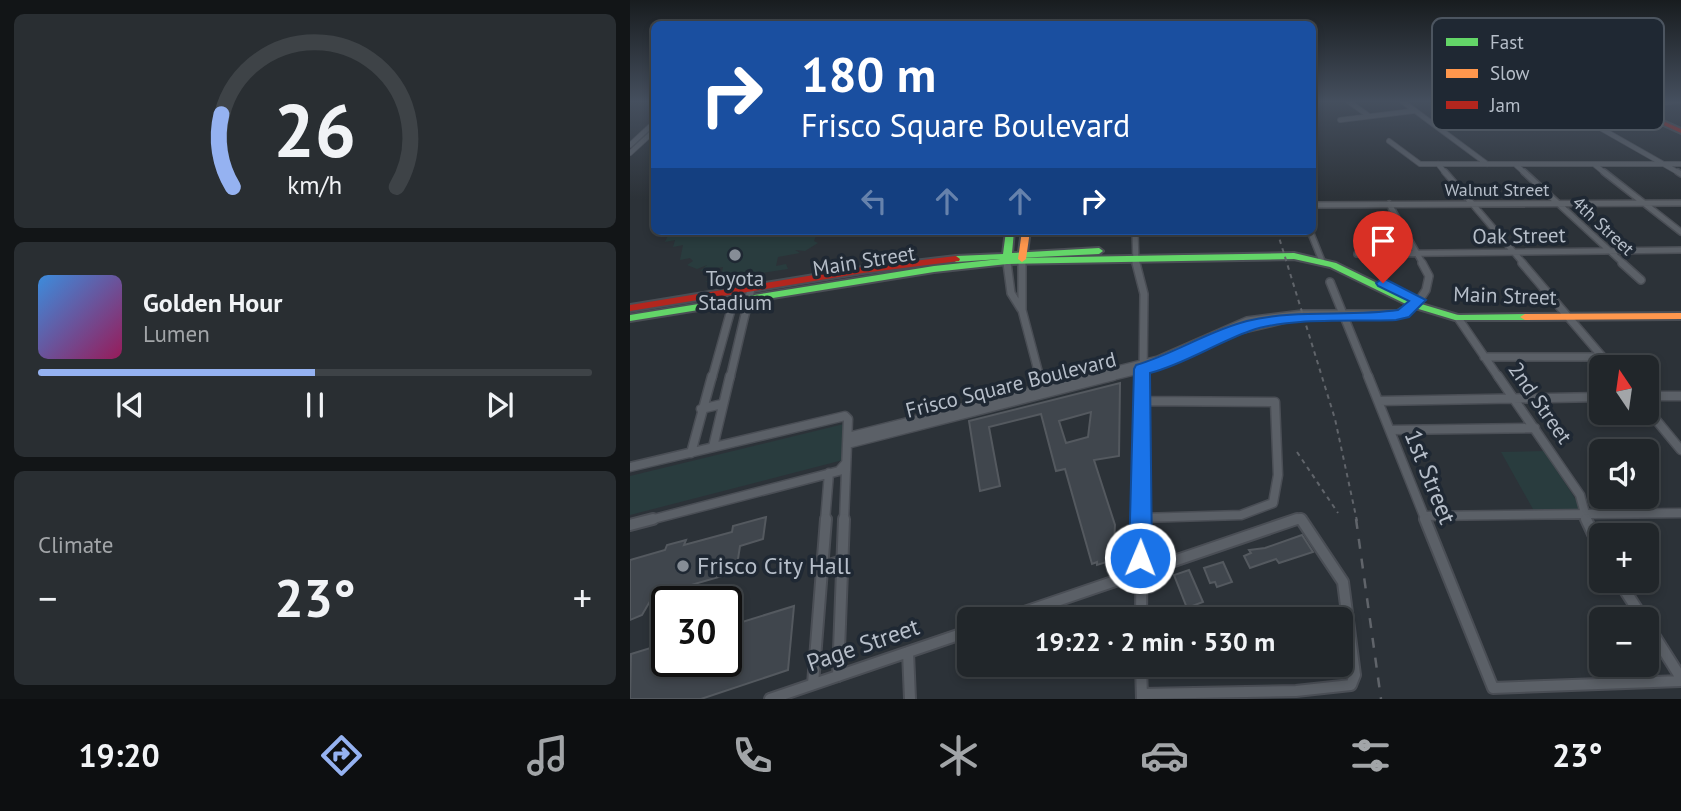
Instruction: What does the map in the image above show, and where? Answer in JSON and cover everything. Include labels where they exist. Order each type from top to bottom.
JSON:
[{"type":"main road","points":[[1007,258],[1010,235]]},
{"type":"main road","points":[[1022,257],[1025,235]]},
{"type":"main road","name":"Main Street","points":[[630,309],[750,294],[895,266],[1022,257],[1135,254],[1294,256],[1338,261],[1417,302],[1458,318],[1681,310]]},
{"type":"main road","name":"Main Street","points":[[630,318],[735,296]]},
{"type":"main road","name":"Main Street","points":[[1417,302],[1466,312],[1681,316]]},
{"type":"street","points":[[630,153],[651,134]]},
{"type":"street","points":[[1446,134],[1488,164]]},
{"type":"street","points":[[1611,134],[1681,174]]},
{"type":"street","points":[[1389,141],[1420,164],[1681,164]]},
{"type":"street","points":[[1438,164],[1601,355]]},
{"type":"street","name":"4th Street","points":[[1515,164],[1641,280]]},
{"type":"street","points":[[1594,165],[1681,232]]},
{"type":"street","name":"Walnut Street","points":[[1316,205],[1681,203]]},
{"type":"street","points":[[1389,204],[1429,276],[1430,285],[1417,302]]},
{"type":"street","points":[[1135,235],[1135,254],[1144,294],[1141,607]]},
{"type":"street","points":[[1311,235],[1320,258]]},
{"type":"street","name":"Oak Street","points":[[1357,254],[1681,250]]},
{"type":"street","points":[[1022,257],[1019,277],[1021,309],[1044,392]]},
{"type":"street","points":[[1007,258],[1007,277],[1014,303],[1021,309]]},
{"type":"street","name":"1st Street","points":[[1330,282],[1493,688],[1681,679]]},
{"type":"street","points":[[713,447],[750,294]]},
{"type":"street","points":[[691,453],[701,409],[735,296]]},
{"type":"street","name":"Frisco Square Boulevard","points":[[847,441],[1162,364],[1248,326],[1279,320],[1343,315],[1396,315],[1417,302]]},
{"type":"street","name":"2nd Street","points":[[1458,318],[1580,495],[1589,526]]},
{"type":"street","points":[[1484,358],[1589,357]]},
{"type":"street","points":[[1659,396],[1681,396]]},
{"type":"street","points":[[1379,401],[1589,397]]},
{"type":"street","points":[[1141,518],[1241,514],[1273,503],[1278,475],[1275,402],[1142,401]]},
{"type":"street","points":[[701,409],[722,404]]},
{"type":"street","points":[[630,467],[845,416],[848,419],[838,676]]},
{"type":"street","points":[[1659,423],[1681,450]]},
{"type":"street","points":[[1391,430],[1535,428]]},
{"type":"street","points":[[630,525],[839,471],[847,462]]},
{"type":"street","points":[[813,684],[829,473]]},
{"type":"street","points":[[1425,516],[1681,513]]},
{"type":"street","points":[[1038,607],[1300,518],[1343,582],[1355,675],[1351,685],[1296,691],[1142,696],[1141,677]]},
{"type":"street","points":[[822,567],[843,561]]},
{"type":"street","name":"Page Street","points":[[770,699],[957,635]]},
{"type":"street","points":[[1659,643],[1681,679]]},
{"type":"street","points":[[908,652],[910,699]]},
{"type":"shaded area","name":"Toyota Stadium","points":[[668,235],[816,235],[814,241],[818,243],[805,251],[795,250],[800,253],[778,257],[776,266],[786,264],[788,269],[704,282],[721,276],[723,267],[700,271],[707,265],[697,269],[687,265],[693,261],[690,258],[680,260],[683,245],[673,247],[675,240],[665,242]]},
{"type":"shaded area","points":[[844,424],[843,460],[630,515],[630,476]]},
{"type":"shaded area","points":[[1544,451],[1582,509],[1580,511],[1534,511],[1501,452]]},
{"type":"building","points":[[1120,383],[1119,456],[1094,460],[1115,525],[1113,560],[1092,564],[1065,469],[1056,471],[1041,414],[989,427],[1000,486],[980,491],[969,421]],"holes":[[[1091,412],[1088,437],[1066,443],[1059,421]]]},
{"type":"building","name":"Frisco City Hall","points":[[766,517],[763,539],[740,546],[736,572],[688,586],[651,586],[651,599],[642,615],[630,620],[630,560],[665,550],[667,545],[686,540],[684,545],[732,532],[733,526]]},
{"type":"building","points":[[1302,535],[1313,552],[1279,563],[1276,559],[1250,568],[1244,556],[1251,553],[1249,550],[1265,548]]},
{"type":"building","points":[[1223,562],[1232,582],[1217,587],[1215,582],[1210,583],[1204,568]]},
{"type":"building","points":[[1189,570],[1203,602],[1187,607],[1174,575]]},
{"type":"building","points":[[794,606],[788,670],[701,699],[630,699],[631,654],[651,648],[651,677],[742,677],[742,622]]},
{"type":"railway","points":[[1278,235],[1335,419],[1357,521]]},
{"type":"railway","points":[[1297,452],[1338,513]]},
{"type":"railway","points":[[1356,519],[1381,699]]},
{"type":"traffic: fast","points":[[1007,259],[1010,235]]},
{"type":"traffic: fast","points":[[956,259],[1099,251]]},
{"type":"traffic: fast","points":[[630,318],[934,269],[1007,261],[1294,256],[1333,265],[1415,305],[1458,318],[1525,317]]},
{"type":"traffic: slow","points":[[1022,259],[1025,235]]},
{"type":"traffic: slow","points":[[1525,317],[1681,316]]},
{"type":"traffic: jam","points":[[630,308],[863,270],[956,259]]},
{"type":"place","name":"Toyota Stadium","points":[[735,255]]},
{"type":"place","name":"Frisco City Hall","points":[[683,566]]},
{"type":"route","points":[[1140,558],[1142,369],[1162,364],[1248,326],[1279,320],[1334,318],[1343,315],[1396,315],[1403,313],[1419,300],[1383,283]]}]
